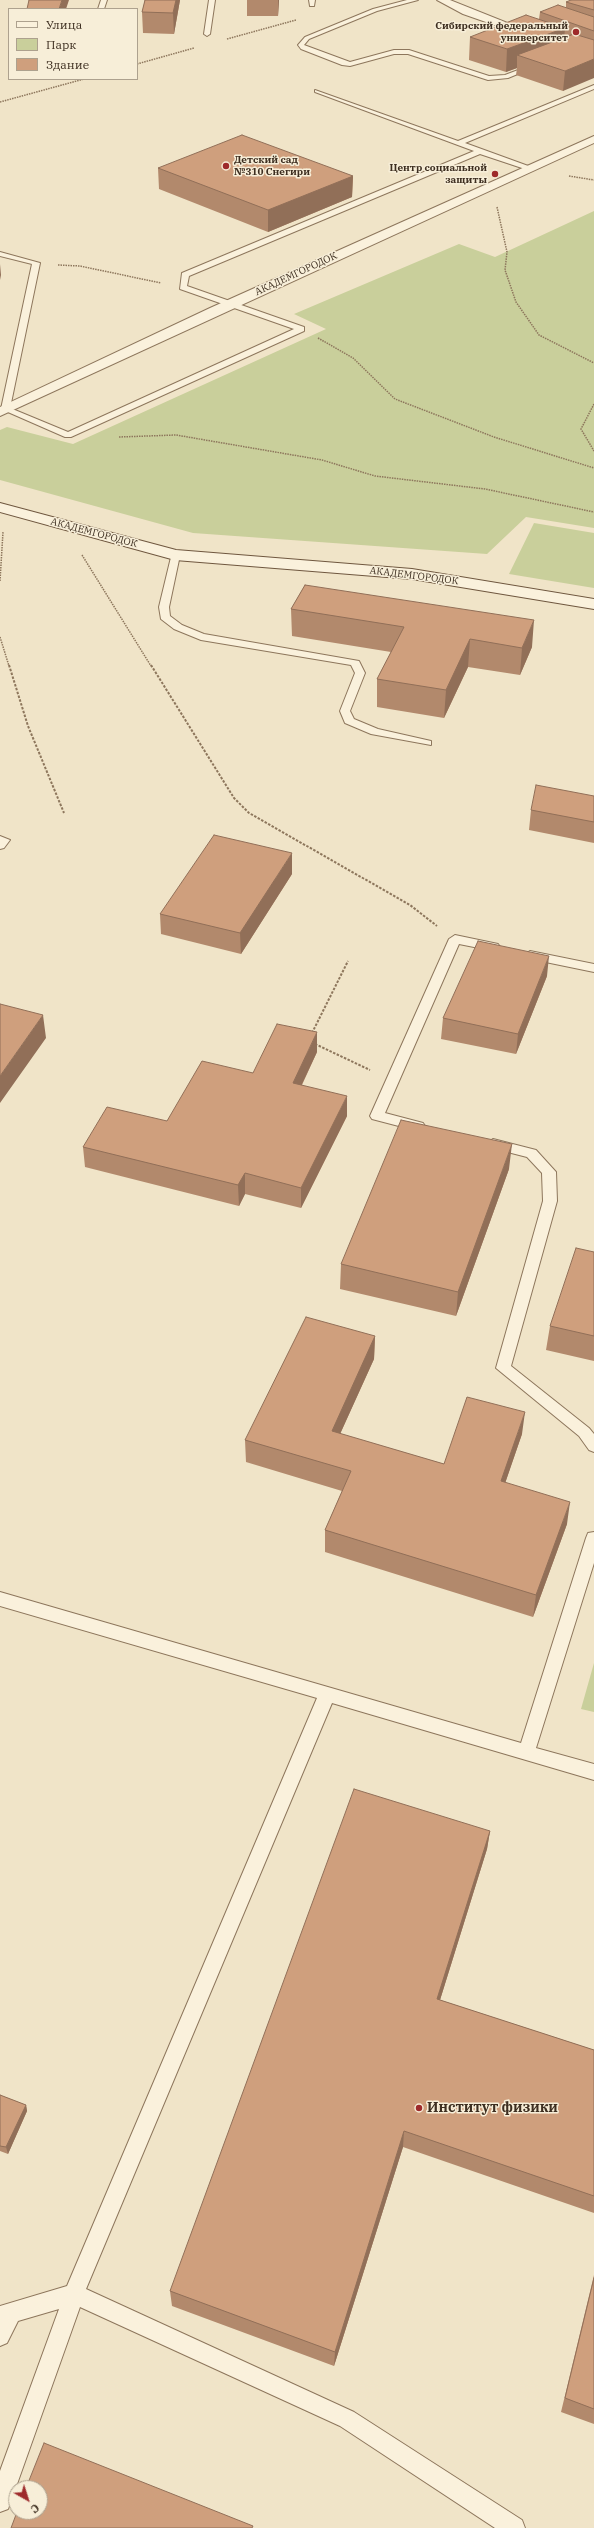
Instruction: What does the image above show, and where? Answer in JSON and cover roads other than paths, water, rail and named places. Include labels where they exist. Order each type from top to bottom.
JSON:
[{"type":"street","points":[[442,0],[467,12],[539,38]]},
{"type":"street","name":"АКАДЕМГОРОДОК","points":[[2,410],[484,188],[594,139]]},
{"type":"street","name":"АКАДЕМГОРОДОК","points":[[2,507],[175,555],[412,574],[594,604]]},
{"type":"lane","points":[[207,34],[212,0]]},
{"type":"lane","points":[[415,0],[375,10],[307,38],[301,45],[303,48],[350,64],[394,52],[409,52],[488,78],[506,77],[540,64]]},
{"type":"lane","points":[[459,143],[594,87]]},
{"type":"lane","points":[[317,91],[528,168]]},
{"type":"lane","points":[[0,254],[36,263],[2,410],[68,435],[301,329],[233,303],[184,287],[185,275],[481,151]]},
{"type":"lane","points":[[175,555],[164,607],[164,617],[178,627],[201,636],[355,663],[360,673],[345,711],[349,720],[375,732],[427,743]]},
{"type":"lane","points":[[0,839],[4,840],[0,846]]},
{"type":"lane","points":[[431,1129],[377,1116],[455,939],[594,968]]},
{"type":"lane","points":[[477,1140],[531,1153],[549,1172],[550,1201],[503,1368],[584,1432],[594,1446]]},
{"type":"lane","points":[[526,1754],[594,1538]]},
{"type":"lane","points":[[0,1599],[327,1694],[526,1754],[594,1772]]},
{"type":"lane","points":[[0,2501],[74,2294],[327,1694]]},
{"type":"lane","points":[[0,2336],[5,2316],[74,2294],[347,2419],[514,2528]]},
{"type":"place","name":"Сибирский федеральный университет","points":[[576,32]]},
{"type":"place","name":"Детский сад №310 Снегири","points":[[226,166]]},
{"type":"place","name":"Центр социальной защиты","points":[[495,174]]},
{"type":"place","name":"Институт физики","points":[[419,2108]]}]
